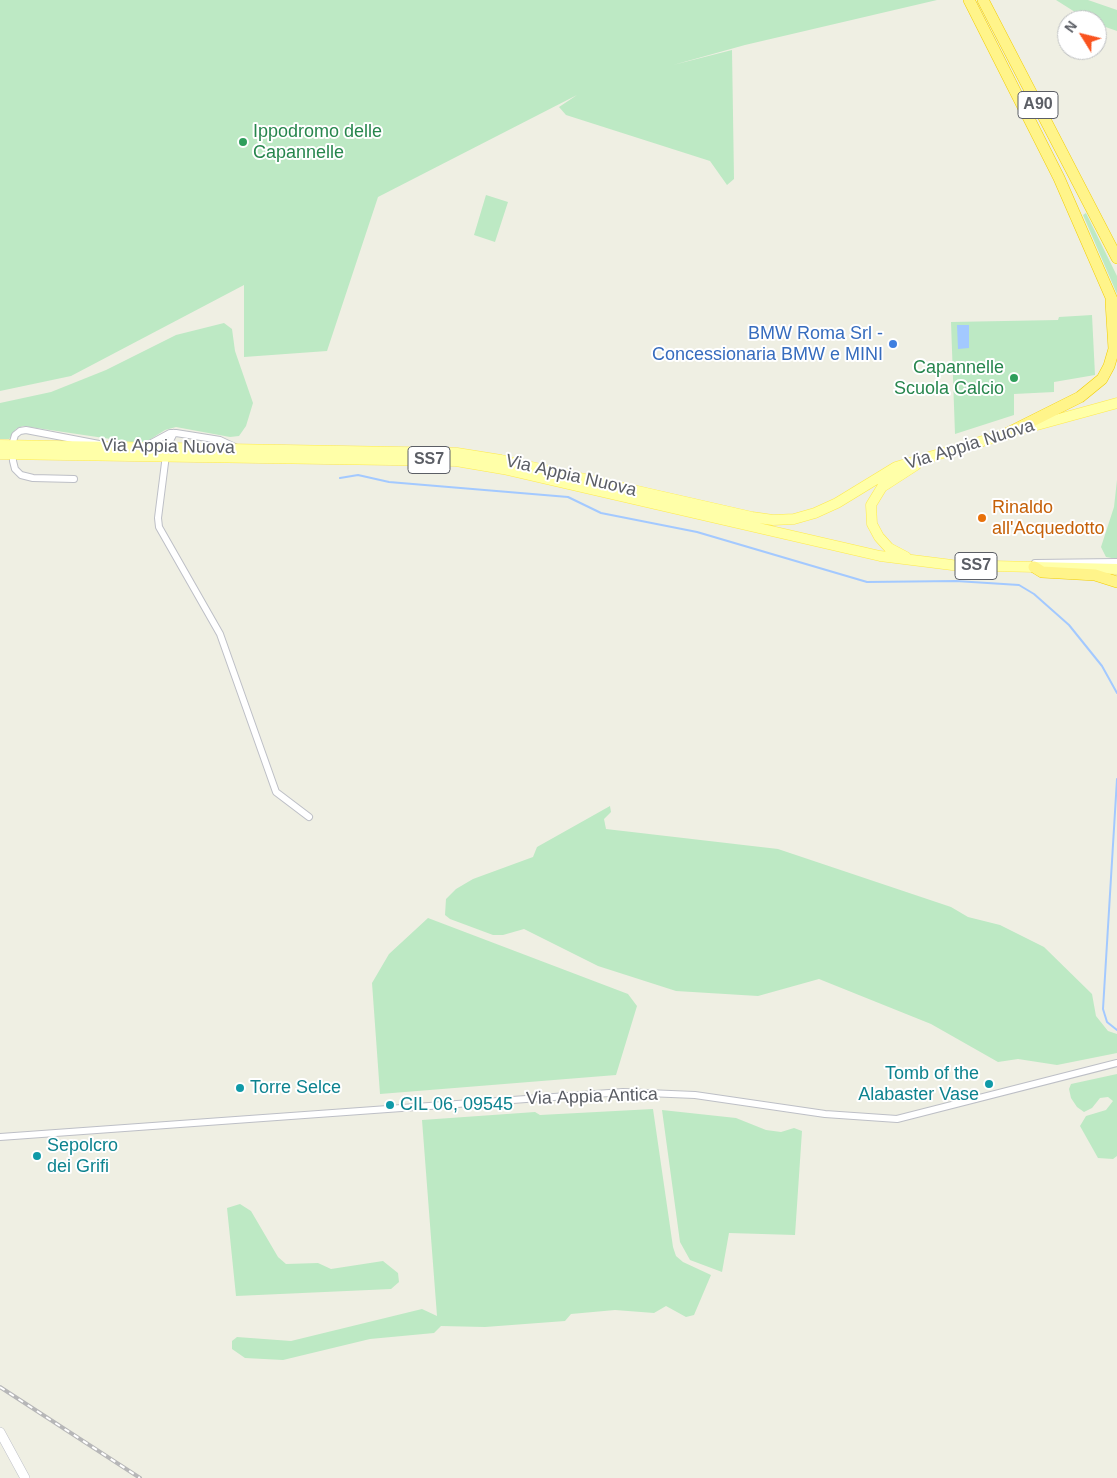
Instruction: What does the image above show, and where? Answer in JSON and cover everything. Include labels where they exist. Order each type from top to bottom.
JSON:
[{"type":"highway","name":"A90","points":[[969,0],[1059,178],[1117,311]]},
{"type":"highway","name":"A90","points":[[983,0],[1116,255]]},
{"type":"highway","points":[[1006,434],[1080,397],[1102,379],[1109,366],[1114,346],[1110,296]]},
{"type":"highway","points":[[1034,567],[1042,572],[1095,576],[1117,582]]},
{"type":"main road","name":"Via Appia Nuova","points":[[0,454],[12,449],[105,446],[145,447],[167,451],[237,448],[418,451],[468,454],[752,517],[773,520],[794,518],[820,511],[841,501],[896,467],[1117,403]]},
{"type":"main road","name":"Via Appia Nuova","points":[[0,445],[12,449],[167,451],[436,460],[476,464],[858,552],[918,562],[1117,569]]},
{"type":"main road","points":[[918,562],[892,550],[882,542],[874,529],[871,510],[874,499],[882,487],[915,467],[920,460]]},
{"type":"street","points":[[74,480],[24,476],[14,467],[12,449],[16,434],[24,430],[80,439],[105,446]]},
{"type":"street","points":[[174,433],[167,451],[158,518],[159,527],[220,634],[276,792],[309,818]]},
{"type":"street","points":[[145,447],[174,433],[220,440],[237,448]]},
{"type":"street","name":"Via Appia Nuova","points":[[1007,566],[1049,561],[1117,562]]},
{"type":"street","name":"Via Appia Antica","points":[[0,1137],[623,1092],[695,1095],[825,1114],[897,1119],[1117,1063]]},
{"type":"street","points":[[0,1432],[25,1478]]},
{"type":"green space","name":"Ippodromo delle Capannelle","points":[[0,0],[937,0],[745,45],[673,65],[732,50],[734,179],[727,185],[710,161],[566,115],[559,107],[577,95],[378,197],[327,351],[244,357],[244,285],[71,376],[0,391]]},
{"type":"green space","points":[[1056,0],[1088,0],[1117,10],[1117,31],[1107,28],[1107,10],[1072,10]]},
{"type":"green space","points":[[486,195],[508,202],[495,242],[474,235]]},
{"type":"green space","points":[[1086,213],[1117,276],[1117,294],[1083,215]]},
{"type":"green space","name":"Capannelle Scuola Calcio","points":[[1092,315],[1095,375],[1054,382],[1054,392],[1014,394],[1014,415],[955,434],[951,322],[1058,320],[1059,317]]},
{"type":"green space","points":[[224,323],[232,329],[235,351],[253,403],[246,426],[239,436],[230,437],[176,427],[165,430],[146,442],[131,442],[23,426],[16,429],[9,439],[0,439],[0,403],[51,392],[106,370],[176,335]]},
{"type":"green space","points":[[1117,480],[1117,559],[1106,557],[1101,547],[1114,507]]},
{"type":"green space","points":[[610,806],[611,812],[604,819],[606,829],[778,849],[951,907],[968,917],[1000,925],[1044,947],[1092,994],[1096,1016],[1108,1031],[1117,1034],[1117,1053],[1057,1065],[1018,1059],[998,1062],[931,1024],[819,979],[758,996],[676,991],[598,966],[524,929],[503,935],[493,935],[450,919],[445,915],[446,899],[456,889],[473,879],[533,857],[537,847]]},
{"type":"green space","points":[[428,918],[628,994],[637,1006],[616,1075],[380,1094],[372,983],[389,954]]},
{"type":"green space","points":[[1117,1074],[1117,1156],[1113,1159],[1098,1158],[1080,1126],[1086,1116],[1106,1110],[1113,1101],[1108,1097],[1100,1098],[1092,1108],[1084,1112],[1077,1107],[1071,1098],[1069,1089],[1071,1084]]},
{"type":"green space","points":[[653,1109],[673,1247],[676,1256],[683,1262],[711,1275],[694,1315],[686,1317],[666,1306],[654,1313],[615,1310],[571,1314],[565,1321],[485,1327],[441,1326],[434,1333],[370,1339],[283,1360],[245,1358],[232,1349],[232,1341],[237,1337],[291,1341],[422,1309],[437,1316],[422,1120],[535,1112],[540,1115]]},
{"type":"green space","points":[[662,1110],[736,1118],[766,1130],[781,1132],[794,1128],[802,1131],[795,1235],[729,1233],[722,1272],[690,1260],[680,1242]]},
{"type":"green space","points":[[240,1204],[251,1211],[278,1257],[286,1264],[318,1263],[331,1269],[383,1261],[398,1273],[399,1282],[391,1289],[236,1296],[227,1208]]},
{"type":"water","points":[[957,325],[969,325],[969,348],[958,349]]},
{"type":"waterway","points":[[340,478],[358,475],[389,482],[568,497],[601,513],[697,532],[867,582],[956,581],[1019,585],[1034,594],[1069,625],[1102,666],[1117,693]]},
{"type":"waterway","points":[[1117,779],[1103,1009],[1107,1022],[1117,1030]]},
{"type":"railway","points":[[0,1387],[140,1478]]},
{"type":"place","name":"Ippodromo delle Capannelle","points":[[243,142]]},
{"type":"place","name":"BMW Roma Srl - Concessionaria BMW e MINI","points":[[893,344]]},
{"type":"place","name":"Capannelle Scuola Calcio","points":[[1014,378]]},
{"type":"place","name":"Rinaldo all'Acquedotto","points":[[982,518]]},
{"type":"place","name":"Tomb of the Alabaster Vase","points":[[989,1084]]},
{"type":"place","name":"Torre Selce","points":[[240,1088]]},
{"type":"place","name":"CIL 06, 09545","points":[[390,1105]]},
{"type":"place","name":"Sepolcro dei Grifi","points":[[37,1156]]}]
